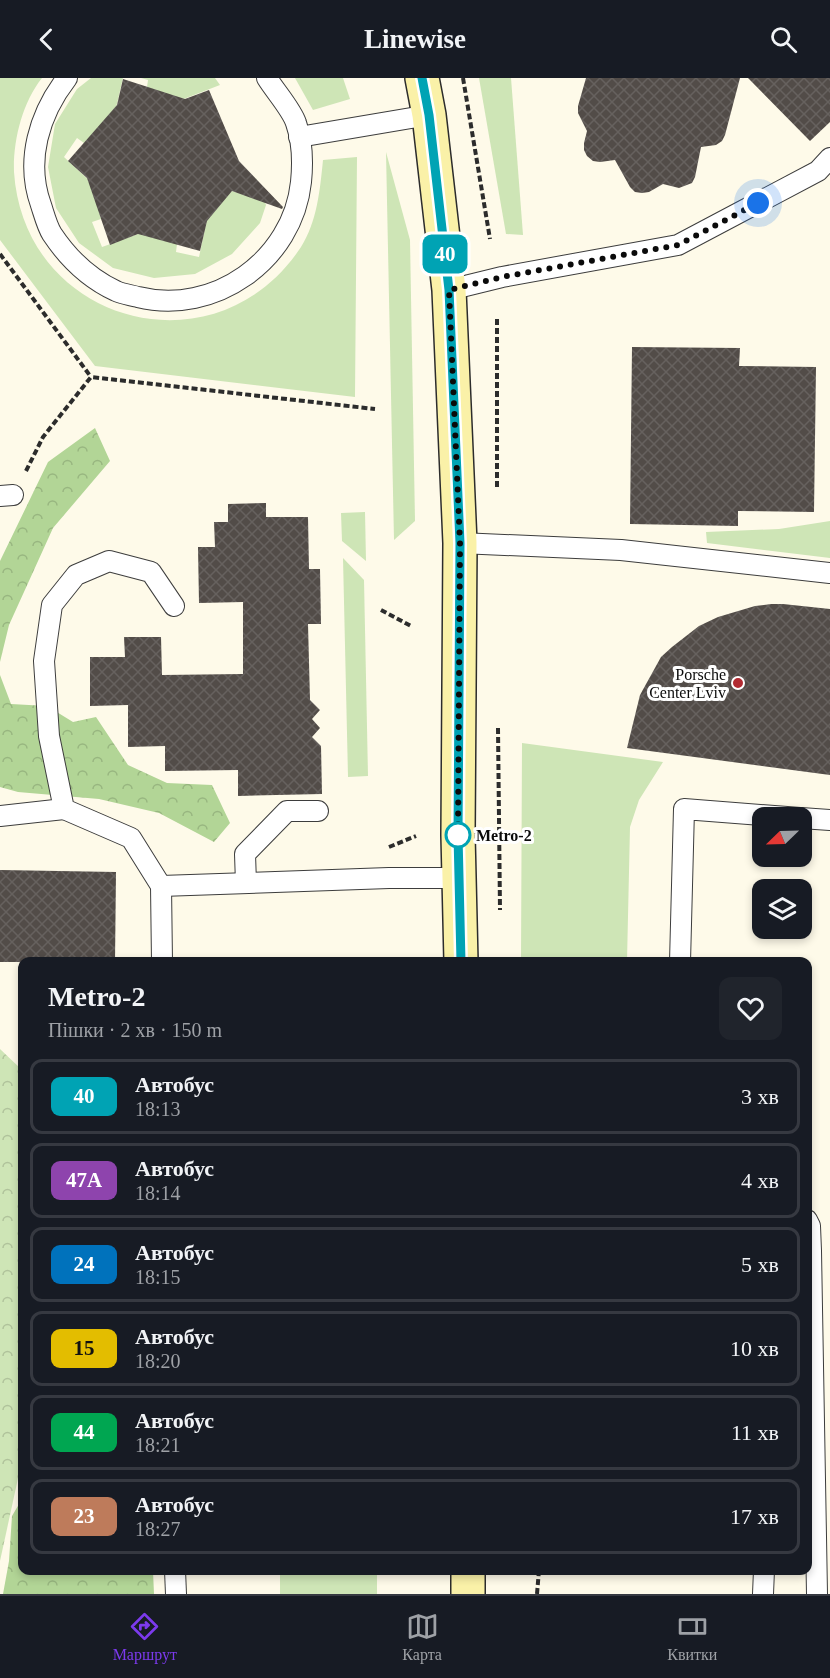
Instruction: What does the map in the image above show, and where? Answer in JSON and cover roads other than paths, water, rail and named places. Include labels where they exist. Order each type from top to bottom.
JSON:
[{"type":"main road","points":[[422,78],[429,115],[449,290],[460,543],[461,957]]},
{"type":"main road","points":[[468,1575],[468,1594]]},
{"type":"lane","points":[[67,78],[54,95],[40,124],[34,157],[35,189],[51,233],[79,268],[117,291],[153,301],[191,300],[227,288],[259,266],[284,236],[299,200],[303,158],[296,121],[267,78]]},
{"type":"lane","points":[[299,137],[429,115]]},
{"type":"lane","points":[[449,290],[502,277],[678,245],[818,171],[830,158]]},
{"type":"lane","points":[[460,543],[621,550],[830,573]]},
{"type":"lane","points":[[64,809],[49,735],[44,661],[52,604],[76,575],[109,561],[151,572],[174,606]]},
{"type":"lane","points":[[0,816],[64,809],[131,838],[161,886],[162,957]]},
{"type":"lane","points":[[680,957],[684,809],[752,814]]},
{"type":"lane","points":[[246,883],[245,854],[287,811],[318,811]]},
{"type":"lane","points":[[812,819],[830,820]]},
{"type":"lane","points":[[161,886],[389,878],[459,878]]},
{"type":"lane","points":[[812,1300],[818,1594]]},
{"type":"lane","points":[[175,1575],[176,1594]]},
{"type":"lane","points":[[763,1594],[764,1575]]},
{"type":"place","name":"Porsche Center Lviv","points":[[738,683]]},
{"type":"place","name":"Metro-2","points":[[458,835]]}]
